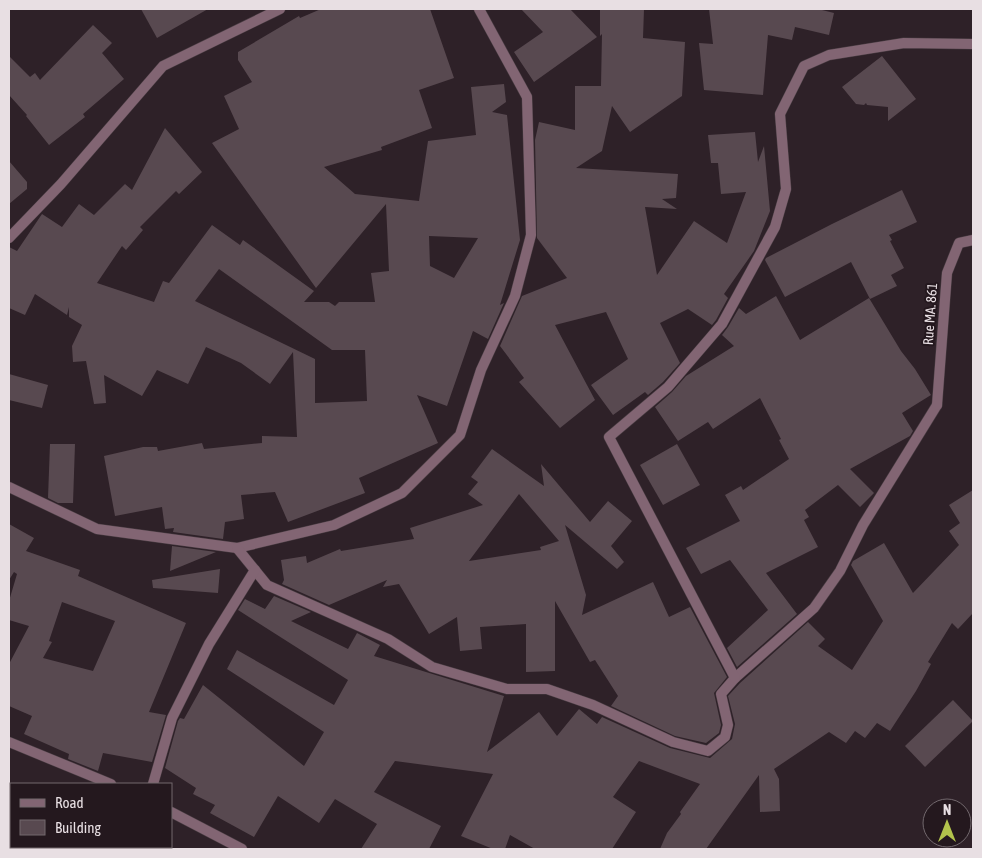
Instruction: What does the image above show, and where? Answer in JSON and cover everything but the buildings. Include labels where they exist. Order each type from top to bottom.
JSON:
[{"type":"street","points":[[9,238],[61,184],[163,66],[280,9]]},
{"type":"street","points":[[9,487],[98,529],[237,548],[334,525],[402,493],[460,435],[481,370],[515,296],[531,235],[527,98],[479,9]]},
{"type":"street","points":[[237,548],[267,585],[388,639],[432,667],[507,689],[547,689],[593,705],[673,742],[708,751],[726,737],[728,725],[721,694],[735,678],[609,436],[668,387],[722,324],[775,227],[786,190],[780,114],[804,66],[829,55],[904,43],[973,44]]},
{"type":"street","name":"Rue MA. 861","points":[[735,678],[814,608],[840,571],[863,525],[937,405],[947,273],[959,243],[973,240]]},
{"type":"street","points":[[153,783],[172,718],[209,644],[255,570]]},
{"type":"street","points":[[9,742],[110,783]]},
{"type":"street","points":[[172,813],[242,849]]},
{"type":"shaded area","points":[[118,848],[121,849],[24,849]]}]
